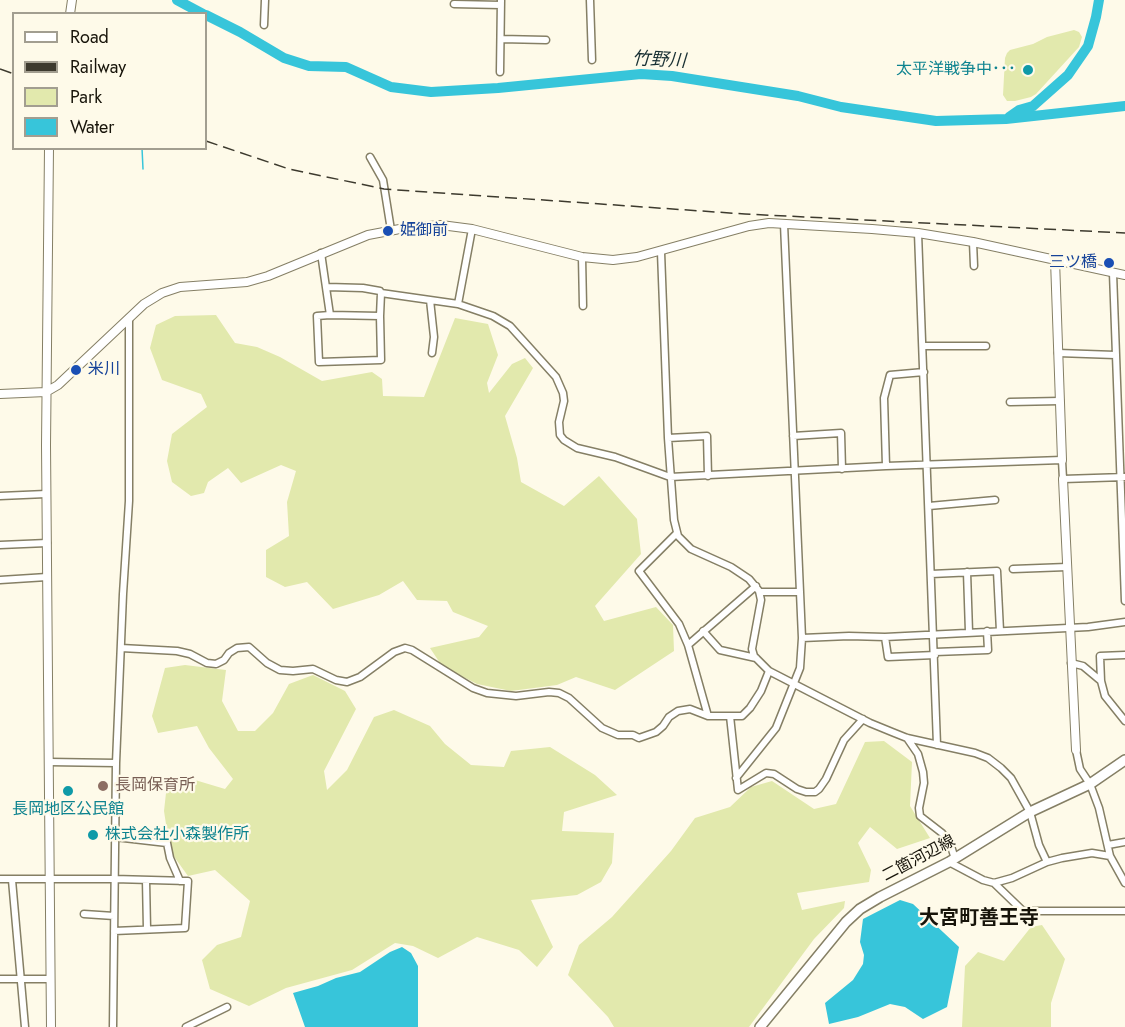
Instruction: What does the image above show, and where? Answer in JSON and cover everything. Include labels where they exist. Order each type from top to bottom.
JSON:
[{"type":"main road","name":"二箇河辺線","points":[[760,1027],[846,922],[860,909],[952,860],[1030,812],[1090,784],[1125,760]]},
{"type":"street","points":[[264,25],[265,0]]},
{"type":"street","points":[[590,0],[592,60]]},
{"type":"street","points":[[454,4],[501,2],[500,72]]},
{"type":"street","points":[[501,39],[546,40]]},
{"type":"street","points":[[49,150],[46,494],[51,1027]]},
{"type":"street","points":[[370,157],[382,180],[391,230]]},
{"type":"street","points":[[0,394],[46,392],[58,385],[144,304],[162,293],[180,287],[248,282],[368,235],[391,230],[441,225],[472,229],[582,257],[624,259],[661,252],[749,226],[784,224],[918,233],[973,242],[1125,275]]},
{"type":"street","points":[[736,778],[776,728],[800,668],[802,638],[784,224]]},
{"type":"street","points":[[458,304],[472,229]]},
{"type":"street","points":[[918,233],[930,506],[937,745]]},
{"type":"street","points":[[973,242],[974,266]]},
{"type":"street","points":[[661,252],[670,477],[678,536],[691,549],[731,567],[758,589],[800,592]]},
{"type":"street","points":[[321,253],[330,315]]},
{"type":"street","points":[[582,257],[583,306]]},
{"type":"street","points":[[1055,260],[1076,750],[1080,769],[1090,784],[1099,808],[1110,856],[1125,882]]},
{"type":"street","points":[[1113,273],[1125,601]]},
{"type":"street","points":[[327,286],[363,288],[381,293],[458,304],[480,310],[510,326],[549,369],[563,393],[564,401],[559,429],[560,435],[570,445],[615,457],[670,477],[1062,460]]},
{"type":"street","points":[[380,316],[317,316],[320,362],[381,360],[381,293]]},
{"type":"street","points":[[430,300],[434,337],[432,353]]},
{"type":"street","points":[[113,1027],[116,763],[129,501],[129,318]]},
{"type":"street","points":[[923,346],[986,346]]},
{"type":"street","points":[[1058,353],[1115,355]]},
{"type":"street","points":[[886,466],[884,398],[890,375],[924,372]]},
{"type":"street","points":[[1010,402],[1060,401]]},
{"type":"street","points":[[793,436],[841,433],[842,469]]},
{"type":"street","points":[[668,438],[707,436],[708,476]]},
{"type":"street","points":[[1063,479],[1122,477]]},
{"type":"street","points":[[0,496],[46,494]]},
{"type":"street","points":[[930,506],[995,500]]},
{"type":"street","points":[[677,533],[639,571],[679,624],[688,645],[708,716]]},
{"type":"street","points":[[0,545],[47,543]]},
{"type":"street","points":[[1013,569],[1067,567]]},
{"type":"street","points":[[967,572],[969,632]]},
{"type":"street","points":[[931,574],[997,572],[1000,631]]},
{"type":"street","points":[[0,580],[47,578]]},
{"type":"street","points":[[688,645],[758,589]]},
{"type":"street","points":[[758,589],[761,600],[752,643],[756,658],[769,671],[863,719],[907,738],[988,758],[1011,778],[1030,812],[1039,845],[1047,862]]},
{"type":"street","points":[[802,638],[885,637],[1070,628],[1125,622]]},
{"type":"street","points":[[703,631],[720,650],[756,658]]},
{"type":"street","points":[[885,637],[888,657],[988,650],[987,631]]},
{"type":"street","points":[[121,648],[177,651],[190,654],[207,663],[216,664],[237,648],[249,647],[267,663],[280,670],[314,669],[336,680],[347,682],[360,677],[394,652],[405,648],[412,650],[473,688],[487,693],[516,696],[559,693],[570,698],[602,728],[618,735],[633,735],[639,738],[656,732],[669,717],[678,711],[690,710],[708,716],[742,716],[761,691],[769,671]]},
{"type":"street","points":[[1125,655],[1100,656],[1101,681],[1105,696],[1125,721]]},
{"type":"street","points":[[1071,663],[1083,666],[1101,681]]},
{"type":"street","points":[[730,716],[738,790],[766,773],[774,774],[806,792],[815,792],[826,779],[844,740],[863,719]]},
{"type":"street","points":[[907,738],[918,754],[923,772],[920,816],[942,833],[950,843],[952,860],[982,880],[994,883],[1012,878],[1047,862],[1092,854],[1110,856]]},
{"type":"street","points":[[49,762],[116,763]]},
{"type":"street","points":[[115,837],[167,843],[170,858],[180,881]]},
{"type":"street","points":[[1108,845],[1125,842]]},
{"type":"street","points":[[0,879],[189,881],[185,928],[114,931]]},
{"type":"street","points":[[12,880],[25,1027]]},
{"type":"street","points":[[146,880],[147,929]]},
{"type":"street","points":[[994,883],[1023,911],[1125,910]]},
{"type":"street","points":[[84,914],[114,916]]},
{"type":"street","points":[[0,979],[50,979]]},
{"type":"street","points":[[186,1027],[227,1007]]},
{"type":"green space","points":[[1074,30],[1082,37],[1079,47],[1036,94],[1015,101],[1007,101],[1003,95],[1007,53],[1047,37]]},
{"type":"green space","points":[[216,315],[235,343],[257,347],[280,357],[322,381],[372,372],[382,379],[383,396],[424,397],[455,318],[488,324],[498,355],[487,383],[489,393],[512,364],[525,358],[533,368],[505,416],[521,482],[564,506],[599,476],[637,519],[641,554],[595,606],[604,621],[656,607],[673,625],[674,651],[615,690],[576,677],[557,685],[511,691],[477,684],[442,666],[430,648],[479,637],[488,626],[453,612],[447,601],[417,600],[403,581],[379,595],[333,609],[307,582],[285,587],[266,577],[266,550],[289,536],[287,502],[296,471],[281,465],[241,483],[228,468],[208,482],[204,493],[191,496],[172,482],[167,461],[172,434],[207,407],[201,394],[162,380],[150,348],[156,325],[175,316]]},
{"type":"green space","points":[[185,665],[226,670],[222,701],[238,731],[255,731],[273,713],[289,684],[313,675],[345,691],[356,709],[324,771],[327,790],[347,770],[374,717],[394,710],[430,726],[445,744],[471,765],[504,767],[511,751],[550,747],[595,775],[617,795],[564,812],[562,831],[614,833],[612,863],[601,882],[577,895],[531,900],[553,947],[537,967],[519,950],[477,937],[438,958],[413,946],[395,943],[352,970],[286,988],[249,1006],[210,989],[202,960],[217,945],[241,937],[250,901],[215,870],[188,876],[170,851],[164,811],[167,784],[185,777],[225,789],[233,779],[209,748],[197,726],[158,733],[152,716],[165,668]]},
{"type":"green space","points":[[884,741],[912,762],[910,806],[930,838],[897,849],[870,827],[858,843],[871,870],[869,882],[797,893],[802,910],[845,901],[844,908],[814,939],[749,1027],[614,1027],[608,1017],[568,975],[579,945],[612,917],[671,851],[695,818],[730,807],[751,787],[772,781],[814,809],[836,804],[865,742]]},
{"type":"green space","points":[[1042,925],[1065,959],[1051,1003],[1051,1027],[962,1027],[965,966],[978,952],[1004,961],[1031,927]]},
{"type":"water","points":[[900,900],[913,904],[959,947],[947,1007],[923,1019],[905,1007],[890,1004],[858,1017],[829,1024],[825,1003],[853,980],[863,964],[864,955],[860,942],[863,919]]},
{"type":"water","points":[[402,947],[411,953],[418,966],[418,1027],[305,1027],[293,993],[360,972],[390,952]]},
{"type":"waterway","name":"竹野川","points":[[177,0],[199,12]]},
{"type":"waterway","points":[[1009,117],[1019,110],[1033,106],[1068,75],[1088,46],[1099,0]]},
{"type":"waterway","name":"竹野川","points":[[207,16],[284,58],[309,66],[346,67],[391,87],[431,92],[641,74],[672,76],[798,96],[841,107],[936,121],[1006,119],[1125,106]]},
{"type":"waterway","points":[[142,150],[143,169]]},
{"type":"railway","points":[[0,69],[12,73]]},
{"type":"railway","points":[[207,141],[289,169],[384,189],[745,214],[1125,233]]},
{"type":"place","name":"太平洋戦争中･･･","points":[[1028,70]]},
{"type":"place","name":"姫御前","points":[[388,231]]},
{"type":"place","name":"三ツ橋","points":[[1109,263]]},
{"type":"place","name":"米川","points":[[76,370]]},
{"type":"place","name":"長岡保育所","points":[[103,786]]},
{"type":"place","name":"長岡地区公民館","points":[[68,791]]},
{"type":"place","name":"株式会社小森製作所","points":[[93,835]]},
{"type":"district","name":"大宮町善王寺","points":[[979,919]]}]
